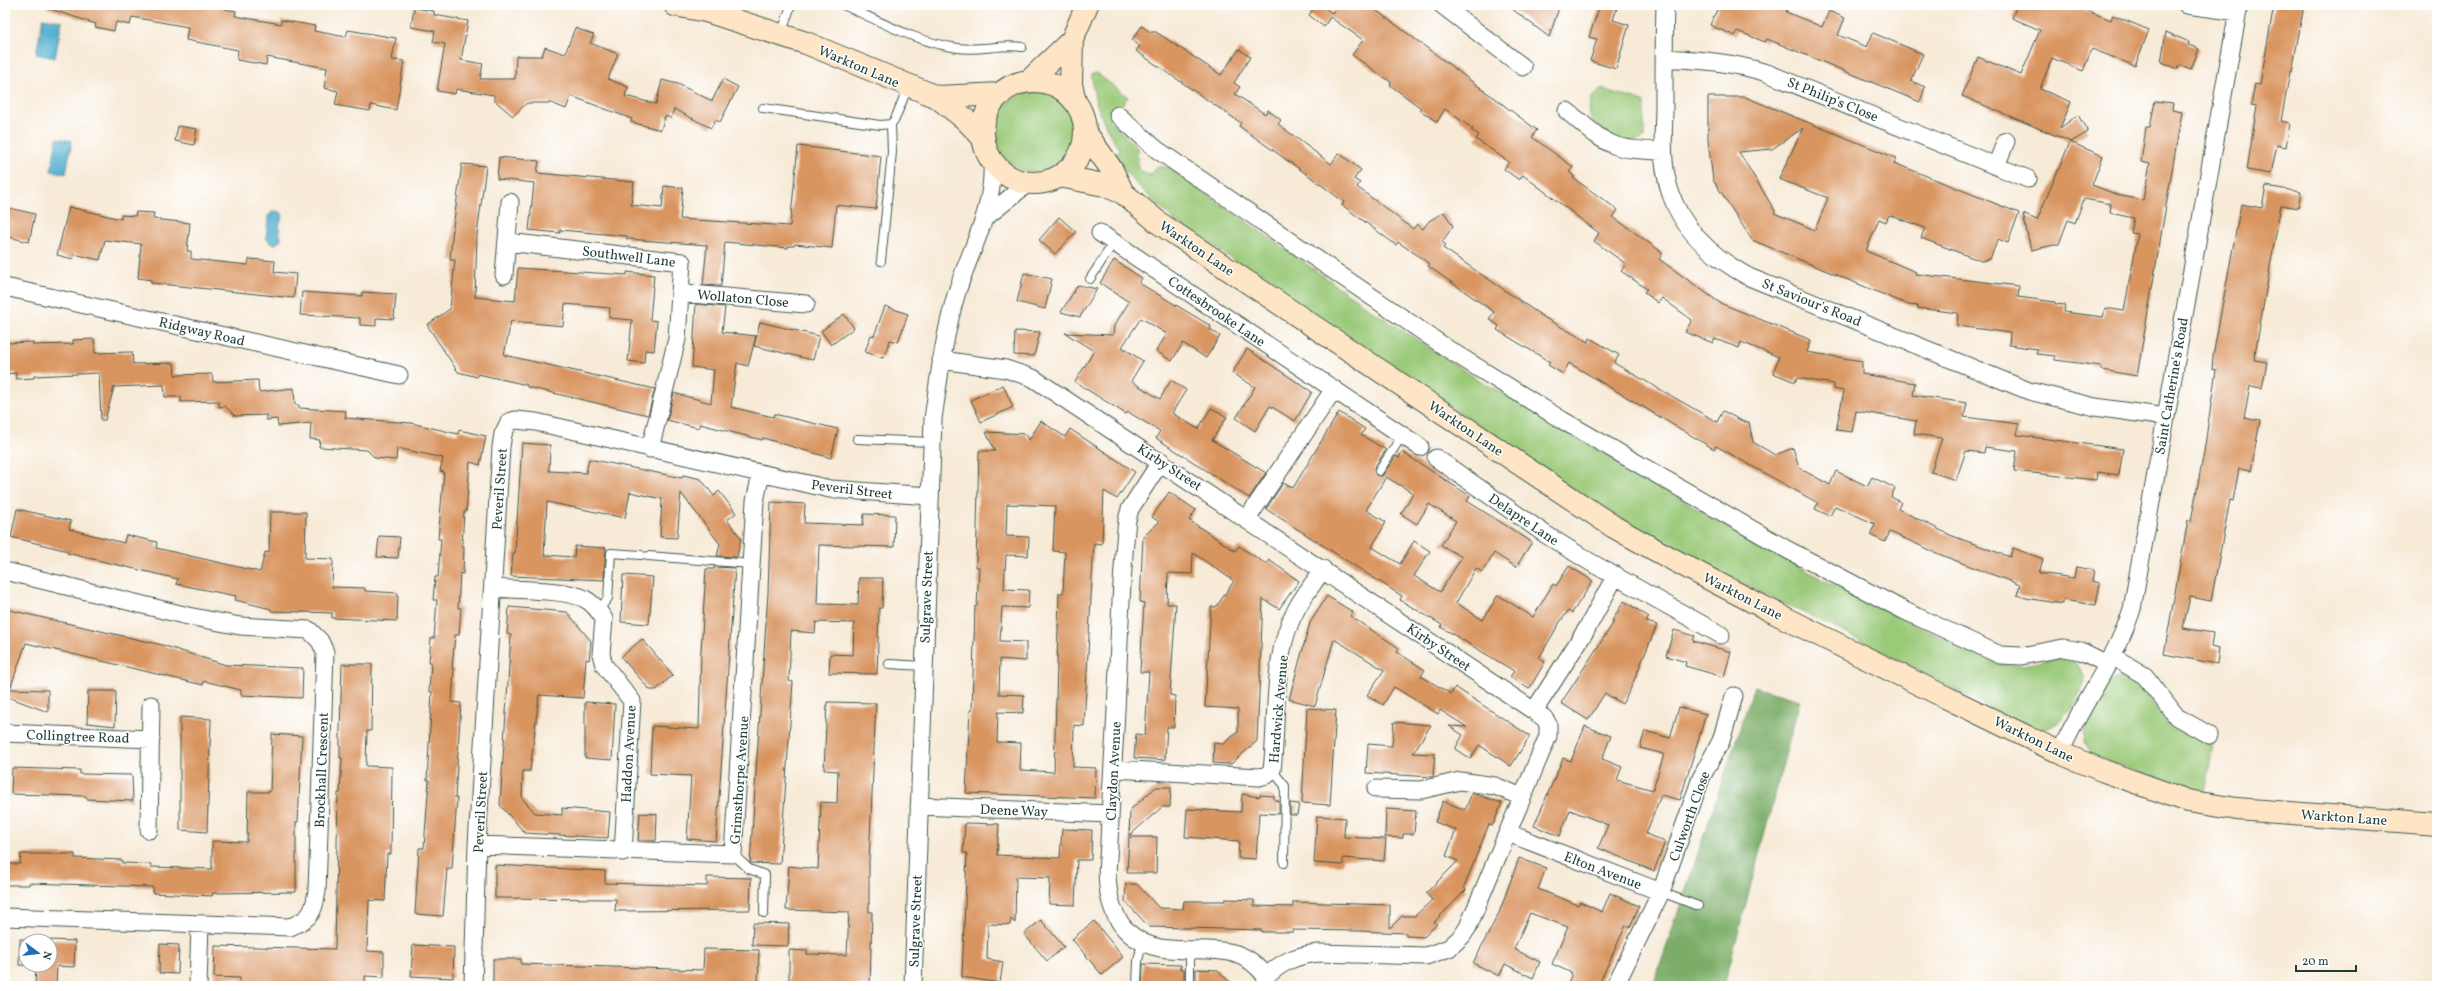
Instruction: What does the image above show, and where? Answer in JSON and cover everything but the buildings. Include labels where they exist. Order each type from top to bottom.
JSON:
[{"type":"street","name":"Warkton Lane","points":[[675,5],[706,11],[806,42],[908,87],[937,98],[965,119],[984,139]]},
{"type":"street","points":[[1075,102],[1071,84],[1072,40],[1087,5]]},
{"type":"street","points":[[1442,5],[1523,67]]},
{"type":"street","name":"St Saviour's Road","points":[[1665,5],[1663,150],[1666,175],[1679,212],[1702,245],[1730,267],[1749,277],[2029,391],[2095,407],[2166,417]]},
{"type":"street","points":[[2187,5],[2238,9]]},
{"type":"street","name":"Saint Catherine's Road","points":[[2060,753],[2078,712],[2109,660],[2126,627],[2132,608],[2238,9]]},
{"type":"street","points":[[1030,81],[1072,40]]},
{"type":"street","name":"St Philip's Close","points":[[1664,58],[1708,60],[1745,66],[1767,73],[2028,179]]},
{"type":"street","points":[[1030,81],[1053,84],[1070,95],[1082,113],[1086,133],[1085,143],[1079,158],[1068,171],[1051,181],[1028,183],[1008,176],[992,161],[984,139],[983,130],[986,114],[995,99],[1001,94],[1007,88],[1030,81]]},
{"type":"street","name":"Warkton Lane","points":[[937,98],[1001,94]]},
{"type":"street","points":[[1567,111],[1605,143],[1615,147],[1663,150]]},
{"type":"street","points":[[1118,115],[1156,149],[1452,351],[1562,420],[1788,550],[1905,611],[2000,655],[2021,656],[2063,648],[2081,651],[2109,660],[2145,676],[2177,717],[2209,735]]},
{"type":"street","name":"Warkton Lane","points":[[1086,133],[1112,170],[1123,193]]},
{"type":"street","points":[[1996,166],[2006,141]]},
{"type":"street","name":"Sulgrave Street","points":[[913,986],[932,442],[941,360],[965,268],[986,217],[993,180],[992,161]]},
{"type":"street","name":"Warkton Lane","points":[[1060,176],[1104,185],[1123,193],[1166,227],[1614,527],[1742,596],[2060,753],[2104,772],[2188,801],[2238,809],[2437,824]]},
{"type":"street","name":"Sulgrave Street","points":[[986,217],[1028,183]]},
{"type":"street","points":[[504,275],[510,202]]},
{"type":"street","name":"Cottesbrooke Lane","points":[[1107,237],[1420,447]]},
{"type":"street","name":"Southwell Lane","points":[[507,242],[682,262],[679,326],[674,354],[650,449]]},
{"type":"street","name":"Ridgway Road","points":[[5,287],[399,375]]},
{"type":"street","name":"Wollaton Close","points":[[680,293],[806,304]]},
{"type":"street","name":"Kirby Street","points":[[941,360],[1022,372],[1161,461],[1544,718],[1549,730],[1545,745],[1468,927],[1462,936],[1449,948],[1426,956],[1318,952],[1305,954],[1292,958],[1275,968],[1265,982]]},
{"type":"street","points":[[1247,519],[1334,389]]},
{"type":"street","name":"Peveril Street","points":[[473,986],[477,845],[501,447],[503,434],[509,422],[516,420],[536,422],[830,490],[930,496]]},
{"type":"street","name":"Delapre Lane","points":[[1436,458],[1545,534],[1721,635]]},
{"type":"street","name":"Claydon Avenue","points":[[1161,461],[1130,509],[1127,520],[1107,885],[1111,903],[1122,925],[1142,942],[1159,948],[1225,950],[1237,953],[1258,966],[1265,982]]},
{"type":"street","name":"Grimsthorpe Avenue","points":[[477,845],[623,852],[733,854],[755,501],[761,474]]},
{"type":"street","name":"Hardwick Avenue","points":[[1113,769],[1259,777],[1267,775],[1272,770],[1278,676],[1285,639],[1295,611],[1322,569]]},
{"type":"street","name":"Brockhall Crescent","points":[[5,571],[188,616],[240,626],[309,630],[320,641],[325,652],[317,891],[314,908],[305,921],[290,927],[5,917]]},
{"type":"street","points":[[1534,711],[1586,630],[1616,575]]},
{"type":"street","points":[[493,588],[571,594],[584,598],[598,610]]},
{"type":"street","name":"Haddon Avenue","points":[[598,610],[604,619],[601,654],[604,665],[632,700],[623,852]]},
{"type":"street","name":"Culworth Close","points":[[1615,986],[1661,892],[1701,778],[1721,741],[1734,696]]},
{"type":"street","name":"Collingtree Road","points":[[149,830],[151,705]]},
{"type":"street","name":"Collingtree Road","points":[[5,733],[151,739]]},
{"type":"street","points":[[1376,789],[1421,790],[1460,781],[1495,786],[1522,798]]},
{"type":"street","name":"Deene Way","points":[[919,806],[1110,814]]},
{"type":"street","name":"Elton Avenue","points":[[1508,833],[1661,892]]},
{"type":"street","points":[[198,986],[200,924]]},
{"type":"lane","points":[[781,35],[791,5]]},
{"type":"lane","points":[[843,5],[916,37],[937,44],[969,49],[995,46],[1022,47]]},
{"type":"lane","points":[[881,261],[892,152],[891,124],[895,119],[908,87]]},
{"type":"lane","points":[[763,108],[880,125],[891,124]]},
{"type":"lane","points":[[1090,279],[1107,237]]},
{"type":"lane","points":[[1379,471],[1402,436]]},
{"type":"lane","points":[[858,439],[932,442]]},
{"type":"lane","points":[[598,610],[608,598],[611,553],[751,564]]},
{"type":"lane","points":[[889,664],[924,666]]},
{"type":"lane","points":[[1272,770],[1285,786],[1284,863]]},
{"type":"lane","points":[[733,854],[749,869],[765,875],[764,913]]},
{"type":"lane","name":"Elton Avenue","points":[[1661,892],[1698,906]]},
{"type":"lane","points":[[1137,986],[1138,961],[1142,942]]},
{"type":"lane","points":[[1190,949],[1190,986]]},
{"type":"green space","points":[[1096,73],[1128,97],[1109,120],[1137,147],[1138,169],[1150,175],[1158,166],[1170,168],[1377,314],[1474,377],[1759,545],[1829,583],[1990,661],[2020,665],[2063,657],[2070,658],[2080,669],[2084,680],[2077,699],[2065,716],[2057,723],[2049,727],[2039,729],[2029,728],[1830,625],[1733,580],[1671,548],[1578,493],[1173,219],[1137,185],[1113,156],[1120,151],[1100,114],[1094,94],[1092,74]]},
{"type":"green space","points":[[1602,89],[1644,102],[1644,138],[1630,142],[1623,141],[1617,139],[1593,123],[1589,109],[1590,104],[1594,95]]},
{"type":"green space","points":[[1034,92],[1049,95],[1062,104],[1071,117],[1074,132],[1071,147],[1062,160],[1049,169],[1034,172],[1019,169],[1006,160],[997,147],[994,132],[997,117],[1006,104],[1019,95]]},
{"type":"green space","points":[[2122,676],[2137,682],[2170,723],[2188,734],[2213,745],[2205,793],[2180,788],[2092,755],[2084,742],[2085,722],[2105,684]]},
{"type":"green space","points":[[1754,687],[1800,700],[1724,986],[1653,986]]},
{"type":"water","points":[[43,18],[62,21],[55,58],[36,54]]},
{"type":"water","points":[[57,138],[72,141],[66,174],[51,171]]},
{"type":"water","points":[[273,211],[281,212],[283,216],[279,225],[281,240],[276,244],[270,243],[266,238],[268,216]]}]
